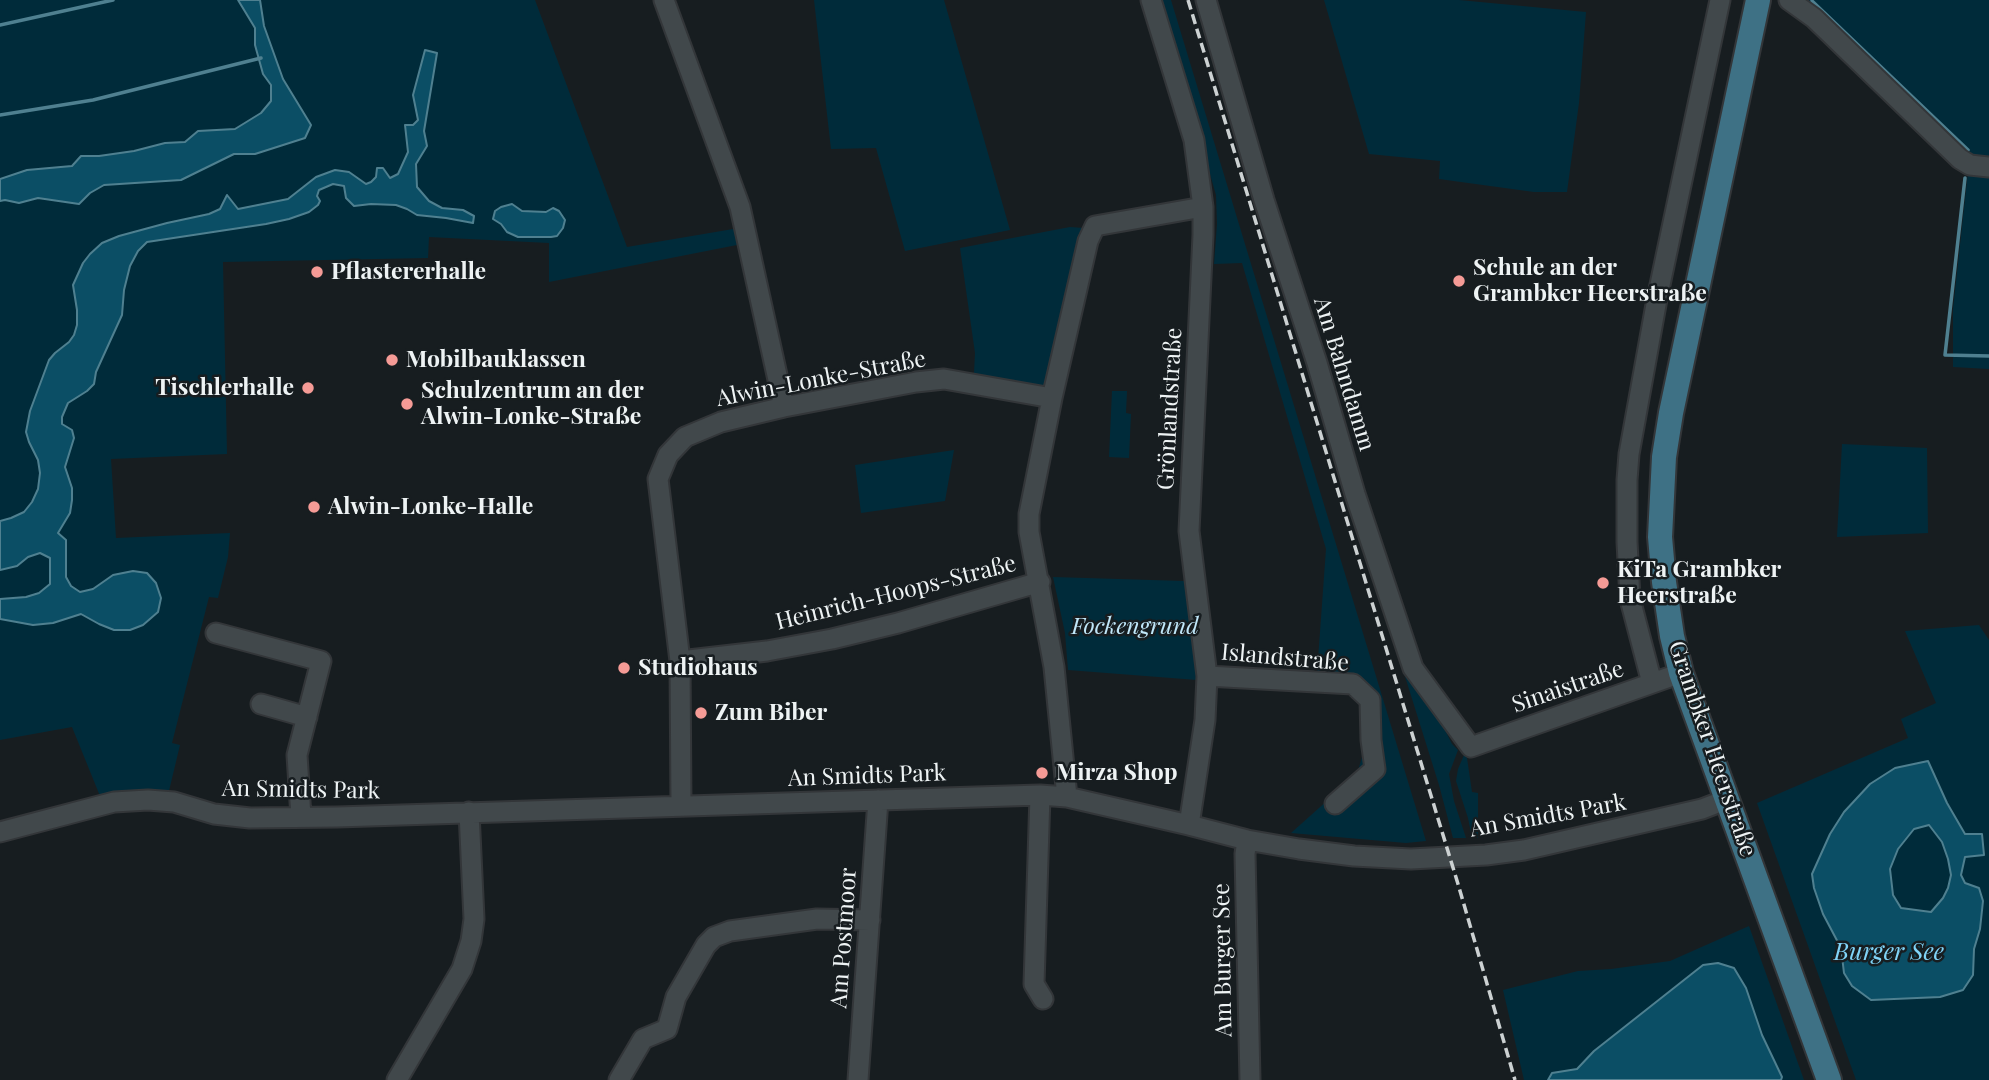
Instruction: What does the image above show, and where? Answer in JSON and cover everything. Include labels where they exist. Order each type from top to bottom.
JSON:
[{"type":"main road","name":"Grambker Heerstraße","points":[[1758,0],[1671,413],[1664,457],[1660,537],[1669,614],[1681,673],[1829,1080]]},
{"type":"street","points":[[664,0],[740,207],[784,407]]},
{"type":"street","name":"Grönlandstraße","points":[[1151,0],[1194,139],[1203,208],[1189,531],[1207,676],[1205,720],[1189,825]]},
{"type":"street","name":"Am Bahndamm","points":[[1206,0],[1264,200],[1317,363],[1355,494],[1413,668],[1471,747]]},
{"type":"street","name":"Grambker Heerstraße","points":[[1653,683],[1630,599],[1627,542],[1629,454],[1657,299],[1720,0]]},
{"type":"street","points":[[1789,0],[1814,18],[1960,159],[1970,165],[1989,167]]},
{"type":"street","points":[[1067,797],[1054,667],[1029,532],[1029,514],[1088,241],[1095,226],[1203,208]]},
{"type":"street","name":"Alwin-Lonke-Straße","points":[[681,806],[680,662],[658,479],[667,455],[685,437],[720,422],[784,407],[916,383],[944,380],[1052,398]]},
{"type":"street","name":"Heinrich-Hoops-Straße","points":[[680,662],[767,651],[832,639],[1040,582]]},
{"type":"street","points":[[216,633],[321,662],[298,755],[301,817]]},
{"type":"street","name":"Sinaistraße","points":[[1471,747],[1681,673]]},
{"type":"street","name":"Islandstraße","points":[[1207,676],[1353,684],[1370,699],[1375,769],[1335,804]]},
{"type":"street","points":[[261,704],[307,717]]},
{"type":"street","points":[[1040,795],[1034,984],[1043,999]]},
{"type":"street","name":"An Smidts Park","points":[[0,832],[114,802],[148,800],[174,802],[214,814],[250,818],[1040,795],[1067,797],[1247,840],[1354,856],[1410,859],[1524,850],[1702,809],[1728,799]]},
{"type":"street","name":"Am Postmoor","points":[[858,1080],[877,800]]},
{"type":"street","points":[[397,1080],[462,969],[471,942],[474,919],[469,812]]},
{"type":"street","name":"Am Burger See","points":[[1247,840],[1245,853],[1250,1080]]},
{"type":"street","points":[[619,1080],[643,1039],[667,1029],[676,997],[706,945],[714,937],[730,931],[817,919],[870,920]]},
{"type":"green space","points":[[0,0],[535,0],[627,247],[739,228],[742,244],[549,282],[549,243],[429,237],[428,258],[223,262],[227,454],[111,459],[116,538],[230,533],[228,557],[218,598],[209,597],[172,743],[180,745],[168,795],[100,796],[72,727],[0,740]]},
{"type":"green space","points":[[814,0],[944,0],[1010,230],[905,251],[876,148],[831,149]]},
{"type":"green space","points":[[1160,0],[1171,0],[1426,841],[1406,843],[1291,833],[1357,774],[1365,747],[1365,721],[1359,694],[1316,687],[1326,549],[1242,263],[1214,264],[1216,195]]},
{"type":"green space","points":[[1196,0],[1201,0],[1438,716],[1452,744],[1458,750],[1449,774],[1466,838],[1453,838],[1439,785]]},
{"type":"green space","points":[[1324,0],[1459,0],[1586,12],[1579,103],[1567,192],[1534,192],[1439,179],[1440,161],[1369,154]]},
{"type":"green space","points":[[1805,0],[1989,0],[1989,369],[1953,367],[1953,309],[1970,153]]},
{"type":"green space","points":[[1070,227],[1084,228],[1074,257],[1045,388],[974,373],[975,353],[960,248]]},
{"type":"green space","points":[[1112,391],[1127,391],[1126,413],[1131,414],[1129,458],[1109,457]]},
{"type":"green space","points":[[1842,444],[1927,448],[1928,533],[1837,537]]},
{"type":"green space","points":[[954,450],[945,501],[861,513],[855,465]]},
{"type":"green space","name":"Fockengrund","points":[[1053,577],[1184,581],[1197,680],[1068,670],[1065,633]]},
{"type":"green space","points":[[1979,625],[1989,640],[1989,1080],[1856,1080],[1757,803],[1908,738],[1901,719],[1936,703],[1905,631]],"holes":[[[1928,761],[1965,834],[1982,835],[1965,857],[1961,875],[1980,929],[1974,949],[1973,975],[1852,986],[1844,973],[1841,948],[1823,914],[1812,874],[1830,834],[1844,812]]]},
{"type":"green space","points":[[1464,755],[1467,758],[1472,792],[1478,793],[1478,838],[1472,838],[1456,781]]},
{"type":"green space","points":[[1929,825],[1942,842],[1948,859],[1951,875],[1948,888],[1931,912],[1901,908],[1893,895],[1890,869],[1898,849],[1914,829]]},
{"type":"green space","points":[[1749,926],[1804,1080],[1781,1080],[1734,968],[1718,963],[1703,965],[1594,1051],[1577,1069],[1552,1073],[1548,1080],[1524,1080],[1503,990],[1578,971],[1670,961]]},
{"type":"water","points":[[238,0],[260,0],[264,26],[283,79],[311,125],[305,138],[255,154],[234,154],[181,180],[104,185],[90,193],[79,204],[38,198],[19,203],[0,201],[0,179],[27,170],[72,166],[81,156],[99,156],[165,143],[185,142],[198,131],[235,129],[261,113],[271,101],[271,85],[263,74],[255,45],[255,28]]},
{"type":"water","points":[[425,50],[437,53],[424,131],[427,146],[416,164],[417,187],[429,201],[442,208],[463,210],[474,216],[473,223],[417,215],[396,205],[354,206],[346,198],[344,186],[333,184],[319,190],[318,205],[309,212],[289,219],[147,242],[138,251],[130,266],[122,315],[96,372],[94,384],[68,403],[62,417],[62,424],[72,430],[74,438],[65,467],[72,488],[72,500],[70,513],[58,533],[66,540],[66,577],[71,586],[80,592],[93,589],[113,575],[133,571],[147,573],[156,583],[161,598],[158,612],[143,625],[130,630],[114,630],[81,614],[53,623],[33,625],[0,619],[0,599],[26,597],[39,593],[50,584],[50,558],[40,553],[28,557],[17,566],[0,570],[0,521],[24,512],[38,489],[38,460],[26,432],[30,411],[49,360],[74,335],[77,310],[73,285],[83,263],[102,243],[119,236],[209,214],[220,209],[227,195],[238,209],[288,199],[316,177],[335,170],[349,172],[366,184],[376,177],[377,168],[383,168],[390,178],[398,174],[408,152],[405,125],[413,125],[418,120],[413,95]]},
{"type":"water","points":[[512,204],[522,211],[546,212],[553,208],[559,211],[565,220],[563,228],[557,236],[551,237],[518,237],[507,232],[493,219],[495,211]]},
{"type":"water","name":"Burger See","points":[[1928,761],[1965,834],[1982,834],[1984,855],[1965,857],[1961,875],[1965,883],[1979,888],[1983,901],[1980,929],[1974,949],[1973,975],[1963,990],[1940,997],[1871,1000],[1852,986],[1844,973],[1841,948],[1823,914],[1814,888],[1812,874],[1830,834],[1844,812],[1870,784],[1895,768]],"holes":[[[1929,825],[1942,842],[1951,875],[1943,898],[1931,912],[1901,908],[1893,895],[1890,869],[1898,849],[1914,829]]]},
{"type":"water","points":[[1718,963],[1734,968],[1746,988],[1781,1080],[1548,1080],[1552,1073],[1577,1069],[1594,1051],[1703,965]]},
{"type":"waterway","points":[[0,25],[113,0]]},
{"type":"waterway","points":[[1812,1],[1968,150]]},
{"type":"waterway","points":[[0,115],[93,100],[261,58]]},
{"type":"waterway","points":[[1965,178],[1945,355],[1989,356]]},
{"type":"railway","points":[[1188,0],[1458,884],[1515,1080]]},
{"type":"place","name":"Pflastererhalle","points":[[317,272]]},
{"type":"place","name":"Schule an der Grambker Heerstraße","points":[[1459,281]]},
{"type":"place","name":"Mobilbauklassen","points":[[392,360]]},
{"type":"place","name":"Tischlerhalle","points":[[308,388]]},
{"type":"place","name":"Schulzentrum an der Alwin-Lonke-Straße","points":[[407,404]]},
{"type":"place","name":"Alwin-Lonke-Halle","points":[[314,507]]},
{"type":"place","name":"KiTa Grambker Heerstraße","points":[[1603,583]]},
{"type":"place","name":"Studiohaus","points":[[624,668]]},
{"type":"place","name":"Zum Biber","points":[[701,713]]},
{"type":"place","name":"Mirza Shop","points":[[1042,773]]}]
